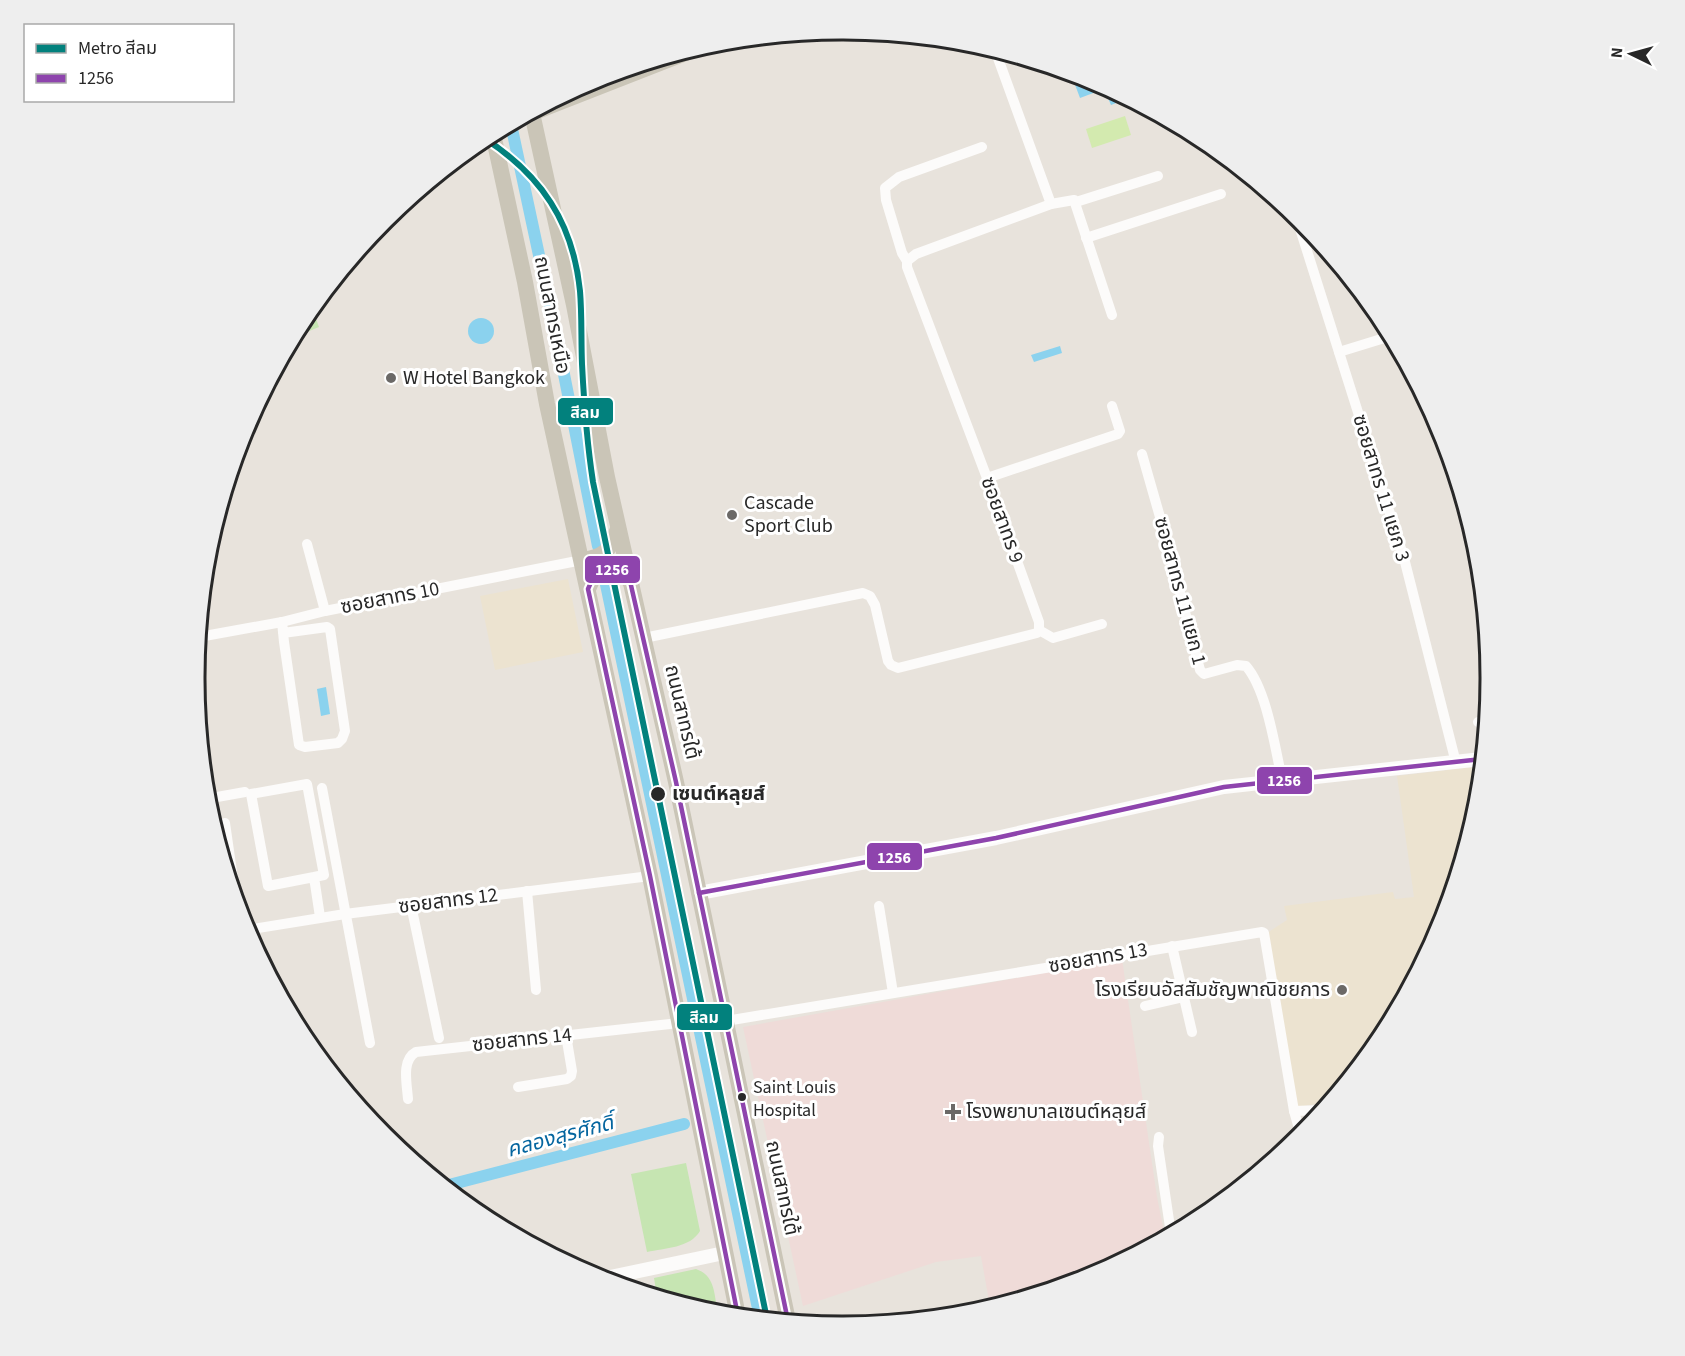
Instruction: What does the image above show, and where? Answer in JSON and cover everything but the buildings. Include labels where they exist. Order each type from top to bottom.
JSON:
[{"type":"main road","name":"ถนนสาทรใต้","points":[[534,121],[574,305],[618,529],[699,893],[786,1313]]},
{"type":"main road","name":"ถนนสาทรเหนือ","points":[[495,144],[525,282],[547,404],[650,876],[736,1306]]},
{"type":"main road","points":[[582,560],[598,556],[611,547],[618,529]]},
{"type":"main road","points":[[588,589],[593,575],[606,568],[616,569],[630,581]]},
{"type":"street","points":[[999,60],[1051,204]]},
{"type":"street","name":"ซอยสาทร 9","points":[[982,147],[898,177],[885,188],[886,200],[902,253],[907,261],[907,267],[987,478],[1039,622],[1039,630]]},
{"type":"street","points":[[907,261],[916,254],[1051,204],[1071,200],[1076,202],[1158,176]]},
{"type":"street","points":[[1086,238],[1221,194]]},
{"type":"street","points":[[1076,202],[1112,315]]},
{"type":"street","name":"ซอยสาทร 11 แยก 3","points":[[1307,242],[1339,352],[1404,558],[1456,763]]},
{"type":"street","points":[[1339,352],[1382,339]]},
{"type":"street","points":[[987,478],[1118,434],[1120,426],[1112,406]]},
{"type":"street","name":"ซอยสาทร 11 แยก 1","points":[[1142,454],[1200,670],[1204,674],[1237,665],[1246,666],[1252,672],[1264,701],[1282,780]]},
{"type":"street","points":[[307,544],[325,610]]},
{"type":"street","name":"ซอยสาทร 10","points":[[206,636],[282,628],[325,610],[582,560]]},
{"type":"street","points":[[644,638],[863,593],[870,596],[875,605],[888,661],[898,668],[1033,635],[1039,630],[1053,638],[1102,624]]},
{"type":"street","points":[[327,627],[330,629],[345,731],[338,743],[305,747],[299,745],[282,628],[327,627]]},
{"type":"street","points":[[699,893],[996,838],[1224,787],[1475,760]]},
{"type":"street","points":[[307,784],[324,875],[314,877],[268,886],[251,794],[307,784]]},
{"type":"street","points":[[322,788],[370,1043]]},
{"type":"street","points":[[216,797],[245,792]]},
{"type":"street","points":[[225,823],[229,848]]},
{"type":"street","name":"ซอยสาทร 12","points":[[257,928],[320,917],[650,876]]},
{"type":"street","points":[[314,877],[320,917]]},
{"type":"street","points":[[527,891],[536,990]]},
{"type":"street","points":[[411,905],[439,1038]]},
{"type":"street","points":[[879,906],[893,993]]},
{"type":"street","name":"ซอยสาทร 13","points":[[726,1021],[1244,934],[1264,933],[1294,1111]]},
{"type":"street","points":[[1172,946],[1192,1032]]},
{"type":"street","points":[[1145,1006],[1184,997]]},
{"type":"street","name":"ซอยสาทร 14","points":[[408,1099],[406,1062],[410,1055],[416,1052],[680,1023]]},
{"type":"street","points":[[519,1087],[567,1079],[571,1076],[566,1035]]},
{"type":"street","points":[[1298,1124],[1294,1111],[1310,1110]]},
{"type":"street","points":[[1159,1137],[1158,1146],[1170,1225]]},
{"type":"street","points":[[620,1275],[724,1253]]},
{"type":"shaded area","points":[[568,579],[583,652],[495,670],[480,596]]},
{"type":"shaded area","name":"โรงเรียนอัสสัมชัญพาณิชยการ","points":[[1474,767],[1468,802],[1446,883],[1414,960],[1373,1032],[1316,1104],[1297,1107],[1267,933],[1287,920],[1284,906],[1393,892],[1395,899],[1414,897],[1397,776]]},
{"type":"shaded area","name":"โรงพยาบาลเซนต์หลุยส์","points":[[1122,959],[1163,1229],[1086,1267],[1047,1282],[988,1298],[981,1256],[936,1262],[803,1306],[743,1027]]},
{"type":"green space","points":[[1125,116],[1131,135],[1092,148],[1086,129]]},
{"type":"green space","points":[[316,319],[319,327],[307,332]]},
{"type":"green space","points":[[686,1163],[700,1231],[696,1237],[684,1244],[647,1252],[631,1174]]},
{"type":"green space","points":[[696,1269],[703,1272],[711,1281],[716,1303],[656,1287],[654,1278]]},
{"type":"water","points":[[1075,85],[1094,93],[1080,98]]},
{"type":"water","points":[[481,318],[490,322],[494,331],[490,340],[481,344],[472,340],[468,331],[472,322]]},
{"type":"water","points":[[1060,346],[1062,353],[1034,362],[1031,355]]},
{"type":"water","points":[[326,687],[330,714],[321,716],[317,689]]},
{"type":"waterway","points":[[513,133],[598,546]]},
{"type":"waterway","points":[[604,575],[758,1310]]},
{"type":"waterway","name":"คลองสุรศักดิ์","points":[[454,1184],[684,1124]]},
{"type":"metro line","name":"สีลม","points":[[493,145],[522,168],[551,202],[562,222],[576,266],[581,300],[582,364],[593,482],[765,1311]]},
{"type":"transit line","name":"1256","points":[[736,1306],[650,876],[588,589],[596,571],[615,570],[630,581],[676,782],[786,1313]]},
{"type":"transit line","name":"1256","points":[[699,893],[996,838],[1224,787],[1475,760]]},
{"type":"place","name":"W Hotel Bangkok","points":[[391,378]]},
{"type":"place","name":"Cascade Sport Club","points":[[732,515]]},
{"type":"place","name":"เซนต์หลุยส์","points":[[658,794]]},
{"type":"place","name":"โรงเรียนอัสสัมชัญพาณิชยการ","points":[[1342,990]]},
{"type":"place","name":"Saint Louis Hospital","points":[[742,1097]]},
{"type":"place","name":"โรงพยาบาลเซนต์หลุยส์","points":[[953,1112]]}]
